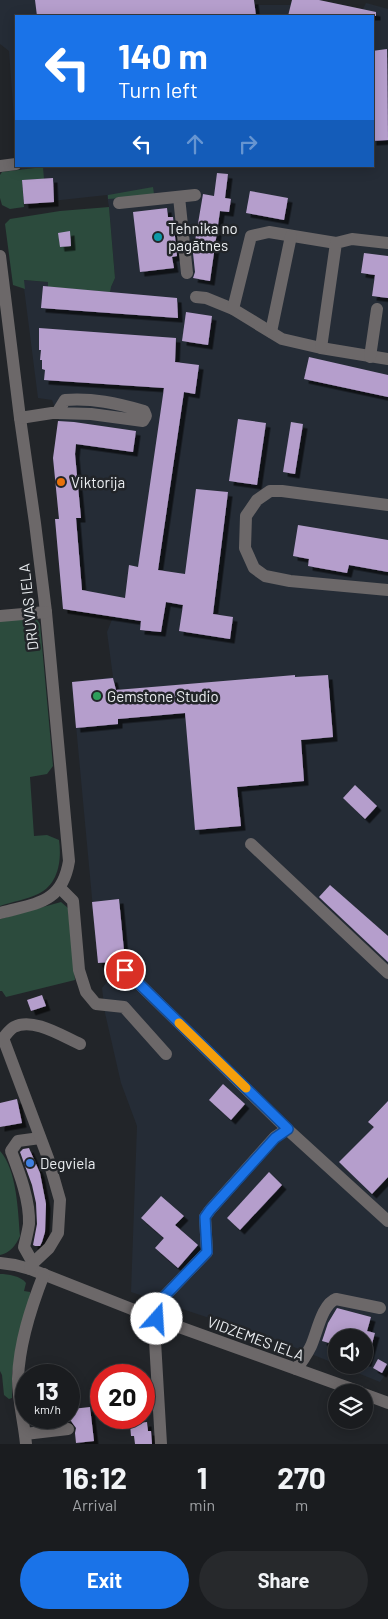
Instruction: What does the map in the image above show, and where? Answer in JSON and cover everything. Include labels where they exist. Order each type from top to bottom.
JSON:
[{"type":"street","points":[[0,166],[15,164]]},
{"type":"street","points":[[119,203],[195,195]]},
{"type":"street","points":[[179,197],[187,273]]},
{"type":"street","points":[[233,309],[251,236],[269,232],[336,243],[352,239],[388,243]]},
{"type":"street","points":[[271,332],[291,236]]},
{"type":"street","points":[[321,348],[336,243]]},
{"type":"street","name":"DRUVAS IELA","points":[[0,256],[46,612],[69,861],[60,888]]},
{"type":"street","points":[[196,296],[233,309],[282,339],[321,348],[388,359]]},
{"type":"street","points":[[370,357],[378,310]]},
{"type":"street","points":[[20,418],[56,413],[91,414],[142,421],[146,416],[144,411],[117,403],[84,399],[65,400],[56,413]]},
{"type":"street","points":[[388,504],[270,491],[257,500],[246,516],[245,548],[254,568],[265,576],[290,581],[388,590]]},
{"type":"street","points":[[1,616],[46,612]]},
{"type":"street","points":[[251,844],[388,973]]},
{"type":"street","points":[[0,913],[48,898],[60,888],[73,901],[79,970],[86,992],[96,1004],[124,1007],[166,1054]]},
{"type":"street","points":[[125,970],[288,1129],[388,1221]]},
{"type":"street","points":[[40,1138],[18,1141],[11,1151],[26,1197],[29,1223],[24,1247],[32,1266],[49,1248],[58,1233],[60,1200],[55,1178],[3,1038],[13,1028],[28,1024],[38,1025],[80,1044]]},
{"type":"street","points":[[161,1444],[155,1341],[160,1301],[207,1252],[205,1217],[210,1210],[275,1138],[288,1129]]},
{"type":"street","name":"VIDZEMES IELA","points":[[0,1263],[32,1266],[44,1274],[157,1319],[337,1384]]},
{"type":"street","points":[[44,1274],[34,1301],[19,1356],[18,1380],[26,1439],[64,1429]]},
{"type":"street","points":[[296,1369],[310,1347],[321,1317],[332,1300],[336,1298],[380,1308]]},
{"type":"street","name":"VIDZEMES IELA","points":[[373,1397],[388,1403]]},
{"type":"shaded area","points":[[0,0],[254,0],[255,5],[290,5],[292,0],[319,0],[363,9],[366,3],[388,9],[388,1371],[380,1382],[360,1374],[373,1374],[373,1329],[328,1329],[328,1361],[279,1341],[131,1292],[137,1126],[121,1083],[105,1013],[102,988],[124,961],[98,963],[72,682],[113,677],[107,632],[113,617],[63,609],[55,519],[59,518],[53,458],[59,419],[52,400],[38,398],[23,280],[48,282],[48,287],[111,287],[115,278],[109,207],[107,195],[24,204],[21,167],[374,167],[374,15],[15,15],[15,133],[9,51],[0,44]]},
{"type":"green space","points":[[43,167],[44,179],[22,180],[24,207],[10,209],[2,205],[0,198],[0,175],[2,172]]},
{"type":"green space","points":[[153,187],[154,194],[152,196],[108,199],[108,195]]},
{"type":"green space","points":[[109,207],[115,278],[110,292],[48,287],[48,282],[24,280],[25,289],[13,285],[5,224],[10,219],[60,211]]},
{"type":"green space","points":[[36,618],[40,624],[53,766],[47,774],[30,777],[34,836],[47,835],[59,840],[59,864],[54,878],[45,890],[0,906],[0,621]]},
{"type":"green space","points":[[61,902],[68,908],[75,980],[6,997],[0,991],[0,919]]},
{"type":"green space","points":[[0,1151],[6,1159],[13,1180],[20,1236],[12,1248],[0,1255]]},
{"type":"green space","points":[[0,1274],[18,1277],[26,1283],[24,1291],[30,1292],[30,1299],[12,1373],[12,1398],[9,1399],[4,1395],[0,1371]]},
{"type":"building","points":[[35,0],[254,0],[256,15],[37,15]]},
{"type":"building","points":[[292,0],[319,0],[376,12],[376,16],[288,15]]},
{"type":"building","points":[[387,49],[388,140],[374,141],[374,51]]},
{"type":"building","points":[[217,173],[228,174],[225,198],[231,199],[229,212],[220,211],[210,281],[193,278],[195,272],[193,253],[203,194],[214,196]]},
{"type":"building","points":[[53,178],[54,202],[24,204],[22,180]]},
{"type":"building","points":[[250,191],[288,198],[284,220],[246,213]]},
{"type":"building","name":"Tehnika no pagātnes","points":[[167,208],[168,217],[173,217],[177,256],[172,257],[174,268],[140,272],[133,212]]},
{"type":"building","points":[[70,231],[71,246],[60,247],[58,233]]},
{"type":"building","points":[[364,253],[388,256],[388,298],[372,296],[375,275],[361,273]]},
{"type":"building","points":[[43,286],[177,298],[178,318],[41,308]]},
{"type":"building","points":[[186,312],[212,316],[208,345],[182,341]]},
{"type":"building","points":[[39,328],[176,338],[175,362],[199,365],[195,394],[184,392],[158,570],[185,574],[196,489],[228,492],[213,614],[233,617],[230,639],[179,631],[183,605],[166,602],[161,632],[140,630],[141,621],[63,609],[55,519],[59,519],[53,458],[58,421],[136,431],[133,452],[76,444],[75,454],[81,518],[76,518],[82,590],[125,598],[129,565],[138,567],[164,388],[44,380],[45,370],[42,369],[42,360],[40,360],[41,350],[39,350]]},
{"type":"building","points":[[309,357],[388,375],[388,397],[304,379]]},
{"type":"building","points":[[238,419],[266,423],[257,485],[229,481]]},
{"type":"building","points":[[291,422],[303,424],[295,474],[283,472]]},
{"type":"building","points":[[298,525],[388,540],[388,572],[349,565],[347,573],[308,566],[309,559],[293,556]]},
{"type":"building","points":[[295,675],[295,677],[328,675],[333,737],[301,740],[304,781],[237,787],[241,826],[195,830],[185,713],[118,719],[118,724],[76,728],[72,682],[113,678],[116,690]]},
{"type":"building","points":[[355,785],[377,806],[365,819],[343,798]]},
{"type":"building","points":[[330,885],[388,936],[388,962],[319,897]]},
{"type":"building","points":[[119,899],[125,961],[98,963],[92,902]]},
{"type":"building","points":[[42,995],[46,1006],[31,1011],[27,1000]]},
{"type":"building","points":[[223,1084],[245,1104],[231,1120],[209,1100]]},
{"type":"building","points":[[17,1099],[22,1123],[0,1127],[0,1103]]},
{"type":"building","points":[[388,1101],[388,1177],[372,1194],[339,1162],[374,1127],[368,1122]]},
{"type":"building","points":[[29,1148],[40,1173],[46,1204],[45,1232],[40,1246],[33,1245],[37,1224],[36,1203],[32,1185],[20,1152],[23,1149]]},
{"type":"building","points":[[269,1172],[282,1185],[240,1230],[227,1218]]},
{"type":"building","points":[[161,1196],[184,1216],[175,1225],[198,1245],[178,1268],[155,1248],[164,1238],[141,1218]]},
{"type":"building","points":[[337,1308],[371,1317],[368,1329],[328,1329],[328,1343],[322,1341],[328,1323]]},
{"type":"building","points":[[378,1359],[387,1364],[382,1373],[373,1368]]},
{"type":"building","points":[[90,1407],[90,1429],[93,1429],[94,1441],[76,1443],[76,1429],[80,1429],[80,1408]]},
{"type":"building","points":[[130,1429],[148,1429],[148,1431],[151,1431],[152,1444],[135,1444],[134,1436],[131,1436]]},
{"type":"slow traffic","points":[[179,1023],[246,1088]]},
{"type":"place","name":"Tehnika no pagātnes","points":[[158,237]]},
{"type":"place","name":"Viktorija","points":[[61,482]]},
{"type":"place","name":"Gemstone Studio","points":[[97,696]]},
{"type":"place","name":"Degviela","points":[[30,1163]]},
{"type":"route","points":[[125,970],[288,1129],[275,1138],[205,1217],[207,1252],[160,1301],[157,1319]]}]
